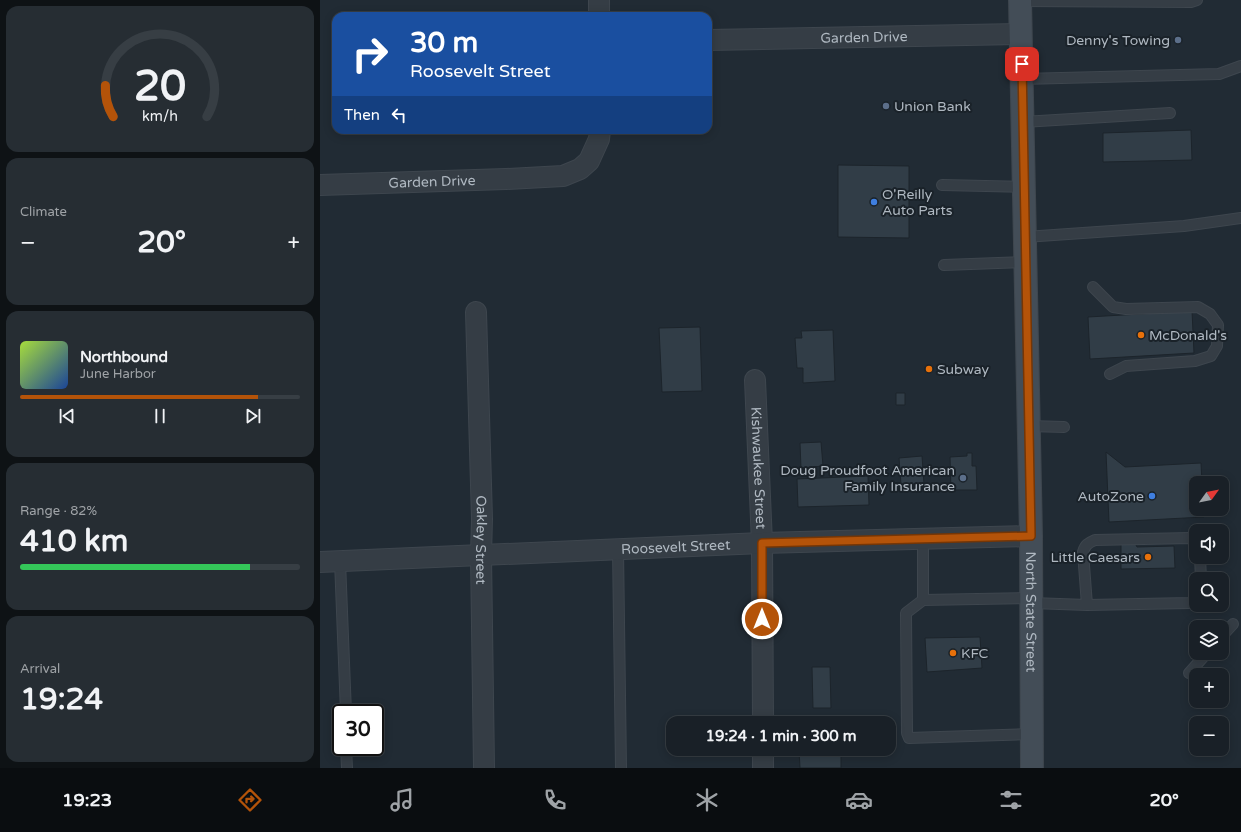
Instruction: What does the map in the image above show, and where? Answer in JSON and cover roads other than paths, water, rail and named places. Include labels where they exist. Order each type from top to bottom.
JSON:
[{"type":"main road","name":"North State Street","points":[[1020,1],[1031,536],[1032,768]]},
{"type":"street","points":[[599,0],[599,12]]},
{"type":"street","name":"Garden Drive","points":[[712,40],[1021,34]]},
{"type":"street","name":"Garden Drive","points":[[320,185],[563,176],[580,169],[589,161],[599,139],[600,134]]},
{"type":"street","name":"Oakley Street","points":[[476,312],[482,519],[481,555],[484,768]]},
{"type":"street","name":"Kishwaukee Street","points":[[755,380],[762,543],[763,716]]},
{"type":"street","name":"Roosevelt Street","points":[[320,562],[762,543],[1031,536]]},
{"type":"street","points":[[763,756],[763,768]]},
{"type":"lane","points":[[1020,1],[1191,2],[1197,0]]},
{"type":"lane","points":[[1022,79],[1220,74],[1241,66]]},
{"type":"lane","points":[[1023,122],[1170,113]]},
{"type":"lane","points":[[942,185],[1024,187]]},
{"type":"lane","points":[[1025,237],[1184,226],[1241,218]]},
{"type":"lane","points":[[944,265],[1026,262]]},
{"type":"lane","points":[[1093,287],[1113,307],[1126,309],[1198,307],[1210,314],[1218,324],[1217,346],[1210,356],[1195,362],[1126,366],[1110,374]]},
{"type":"lane","points":[[1029,426],[1064,426]]},
{"type":"lane","points":[[1086,605],[1083,552],[1089,542],[1095,540],[1189,538]]},
{"type":"lane","points":[[923,539],[923,600]]},
{"type":"lane","points":[[618,549],[622,768]]},
{"type":"lane","points":[[340,561],[346,704]]},
{"type":"lane","points":[[1032,734],[909,738],[907,733],[906,613],[923,600],[1032,601],[1086,605],[1189,601]]},
{"type":"lane","points":[[1229,628],[1233,624]]},
{"type":"lane","points":[[1194,668],[1201,660]]},
{"type":"lane","points":[[346,756],[347,768]]},
{"type":"place","name":"Denny's Towing","points":[[1178,40]]},
{"type":"place","name":"Union Bank","points":[[886,106]]},
{"type":"place","name":"O'Reilly Auto Parts","points":[[874,202]]},
{"type":"place","name":"McDonald's","points":[[1141,335]]},
{"type":"place","name":"Subway","points":[[929,369]]},
{"type":"place","name":"Doug Proudfoot American Family Insurance","points":[[963,478]]},
{"type":"place","name":"AutoZone","points":[[1152,496]]},
{"type":"place","name":"Little Caesars","points":[[1148,557]]},
{"type":"place","name":"KFC","points":[[953,653]]}]
